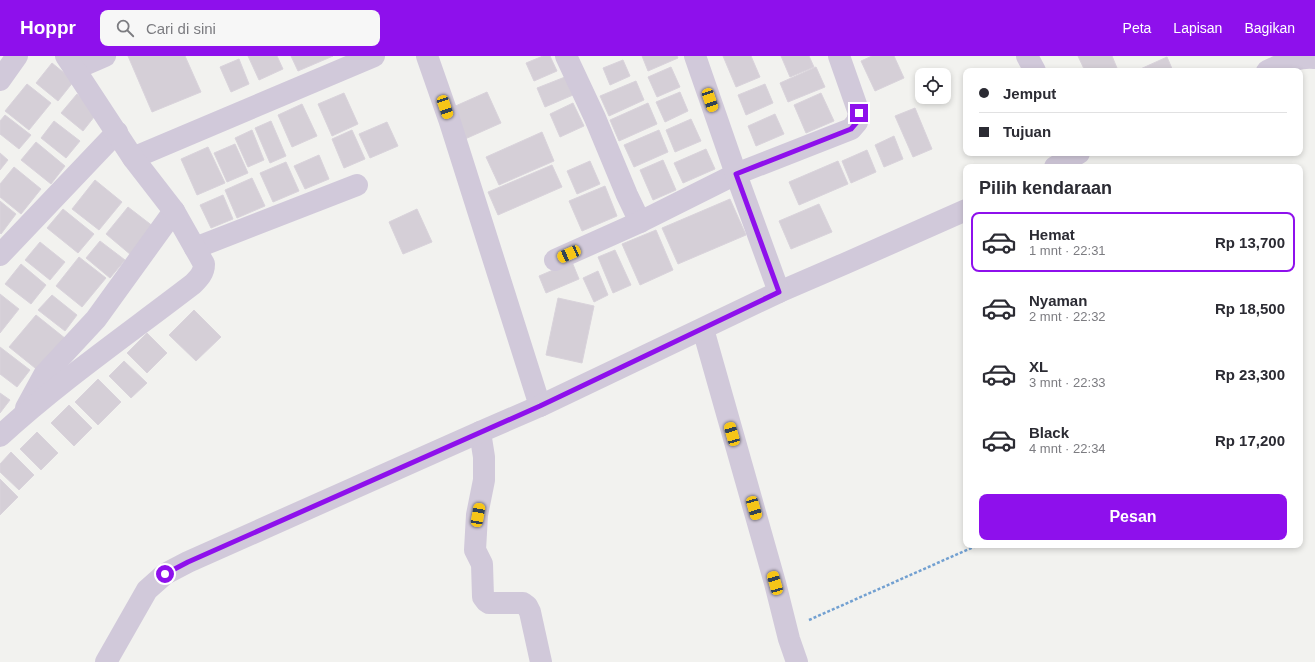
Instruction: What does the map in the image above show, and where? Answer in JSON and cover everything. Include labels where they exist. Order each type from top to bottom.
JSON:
[{"type":"street","points":[[0,80],[17,56]]},
{"type":"street","points":[[0,436],[21,417],[193,284],[202,274],[204,269],[204,264],[174,212],[134,158],[70,63],[105,56]]},
{"type":"street","points":[[134,158],[374,56]]},
{"type":"street","points":[[427,56],[449,119],[540,406]]},
{"type":"street","points":[[566,56],[595,118],[627,195],[640,222]]},
{"type":"street","points":[[695,56],[779,292]]},
{"type":"street","points":[[555,260],[640,222],[736,174],[851,129],[857,122],[859,113],[839,56]]},
{"type":"street","points":[[1273,65],[1307,56],[1315,58]]},
{"type":"street","points":[[0,255],[117,132]]},
{"type":"street","points":[[1060,164],[1074,156]]},
{"type":"street","points":[[195,248],[357,185]]},
{"type":"street","points":[[106,662],[147,590],[165,574],[188,562],[540,406],[779,292],[963,211]]},
{"type":"street","points":[[21,417],[44,375],[96,319],[174,212]]},
{"type":"street","points":[[703,329],[775,583],[786,630],[797,662]]},
{"type":"street","points":[[480,432],[484,457],[484,480],[478,515],[475,550],[482,564],[483,596],[489,603],[523,603],[528,606],[541,662]]},
{"type":"path","points":[[786,630],[971,548]]},
{"type":"building","points":[[128,56],[185,56],[201,92],[152,112]]},
{"type":"building","points":[[248,56],[277,56],[283,69],[259,80]]},
{"type":"building","points":[[291,56],[333,56],[298,71]]},
{"type":"building","points":[[543,56],[550,56],[557,71],[534,81],[526,63]]},
{"type":"building","points":[[642,56],[677,56],[678,58],[648,71]]},
{"type":"building","points":[[723,56],[751,56],[760,77],[736,87]]},
{"type":"building","points":[[781,56],[809,56],[814,67],[790,77]]},
{"type":"building","points":[[872,56],[894,56],[904,78],[875,91],[861,61]]},
{"type":"building","points":[[1078,56],[1112,56],[1117,68],[1084,68]]},
{"type":"building","points":[[1167,57],[1172,68],[1143,68]]},
{"type":"building","points":[[239,59],[249,84],[231,92],[220,67]]},
{"type":"building","points":[[623,60],[630,76],[610,85],[603,68]]},
{"type":"building","points":[[52,63],[74,81],[58,101],[36,83]]},
{"type":"building","points":[[671,67],[680,87],[657,97],[648,77]]},
{"type":"building","points":[[816,67],[825,87],[788,102],[780,83]]},
{"type":"building","points":[[565,77],[573,95],[545,107],[537,88]]},
{"type":"building","points":[[636,81],[644,100],[609,116],[600,96]]},
{"type":"building","points":[[27,84],[51,103],[29,130],[5,111]]},
{"type":"building","points":[[765,84],[773,103],[746,115],[738,95]]},
{"type":"building","points":[[487,92],[501,123],[465,139],[451,108]]},
{"type":"building","points":[[680,92],[688,111],[665,122],[656,102]]},
{"type":"building","points":[[344,93],[358,124],[332,136],[318,104]]},
{"type":"building","points":[[821,93],[834,121],[806,133],[794,105]]},
{"type":"building","points":[[77,94],[98,112],[83,131],[61,113]]},
{"type":"building","points":[[573,103],[584,126],[560,137],[550,114]]},
{"type":"building","points":[[648,103],[657,124],[619,141],[610,120]]},
{"type":"building","points":[[302,104],[317,136],[292,147],[278,115]]},
{"type":"building","points":[[915,108],[932,149],[913,157],[895,116]]},
{"type":"building","points":[[775,114],[784,134],[756,146],[748,126]]},
{"type":"building","points":[[5,115],[31,135],[19,149],[0,134],[0,121]]},
{"type":"building","points":[[691,119],[701,141],[675,152],[666,130]]},
{"type":"building","points":[[54,121],[80,141],[66,158],[41,138]]},
{"type":"building","points":[[271,121],[286,156],[270,163],[255,128]]},
{"type":"building","points":[[387,122],[398,146],[370,158],[359,134]]},
{"type":"building","points":[[252,130],[264,160],[248,167],[235,138]]},
{"type":"building","points":[[352,130],[365,159],[344,168],[332,139]]},
{"type":"building","points":[[659,130],[668,152],[634,167],[624,145]]},
{"type":"building","points":[[542,132],[554,161],[499,185],[486,157]]},
{"type":"building","points":[[894,136],[903,159],[884,167],[875,145]]},
{"type":"building","points":[[36,142],[65,166],[51,184],[21,160]]},
{"type":"building","points":[[235,144],[248,173],[227,182],[214,153]]},
{"type":"building","points":[[208,147],[225,183],[197,195],[181,159]]},
{"type":"building","points":[[706,149],[715,169],[683,183],[674,163]]},
{"type":"building","points":[[867,150],[876,172],[851,183],[842,161]]},
{"type":"building","points":[[0,153],[8,160],[0,170]]},
{"type":"building","points":[[319,155],[329,179],[305,189],[294,166]]},
{"type":"building","points":[[663,160],[676,190],[653,200],[640,170]]},
{"type":"building","points":[[590,161],[600,184],[577,194],[567,171]]},
{"type":"building","points":[[838,161],[848,184],[799,205],[789,182]]},
{"type":"building","points":[[286,162],[299,191],[273,202],[260,173]]},
{"type":"building","points":[[552,165],[562,187],[498,215],[488,192]]},
{"type":"building","points":[[14,167],[41,189],[21,214],[0,197],[0,184]]},
{"type":"building","points":[[252,178],[265,206],[237,218],[225,190]]},
{"type":"building","points":[[95,180],[122,202],[99,230],[72,209]]},
{"type":"building","points":[[605,186],[617,216],[582,231],[569,201]]},
{"type":"building","points":[[223,195],[233,219],[211,228],[200,205]]},
{"type":"building","points":[[730,199],[746,235],[678,264],[662,228]]},
{"type":"building","points":[[0,201],[16,214],[1,234],[0,233]]},
{"type":"building","points":[[819,204],[832,232],[791,249],[779,221]]},
{"type":"building","points":[[128,207],[154,227],[131,255],[106,234]]},
{"type":"building","points":[[63,209],[94,234],[78,253],[47,228]]},
{"type":"building","points":[[417,209],[432,242],[403,254],[389,222]]},
{"type":"building","points":[[656,230],[673,270],[640,285],[622,244]]},
{"type":"building","points":[[100,241],[125,260],[110,278],[86,258]]},
{"type":"building","points":[[40,242],[65,262],[50,280],[25,260]]},
{"type":"building","points":[[615,250],[631,285],[613,293],[598,257]]},
{"type":"building","points":[[79,257],[106,278],[82,307],[56,286]]},
{"type":"building","points":[[572,262],[579,279],[546,293],[539,276]]},
{"type":"building","points":[[21,264],[46,285],[31,304],[5,284]]},
{"type":"building","points":[[598,271],[608,295],[594,302],[583,278]]},
{"type":"building","points":[[0,294],[19,309],[0,333]]},
{"type":"building","points":[[52,295],[77,315],[65,331],[38,310]]},
{"type":"building","points":[[558,298],[594,306],[582,363],[546,355]]},
{"type":"building","points":[[194,310],[221,337],[196,361],[169,335]]},
{"type":"building","points":[[36,315],[66,339],[40,372],[9,347]]},
{"type":"building","points":[[147,333],[167,353],[147,373],[127,353]]},
{"type":"building","points":[[0,347],[30,370],[17,387],[0,374]]},
{"type":"building","points":[[124,361],[147,383],[131,398],[109,376]]},
{"type":"building","points":[[98,379],[121,402],[98,425],[75,402]]},
{"type":"building","points":[[0,393],[10,400],[0,413]]},
{"type":"building","points":[[69,405],[92,428],[74,446],[51,423]]},
{"type":"building","points":[[37,432],[58,453],[41,470],[20,449]]},
{"type":"building","points":[[11,452],[34,475],[19,490],[0,472],[0,464]]},
{"type":"building","points":[[0,479],[18,497],[0,515]]},
{"type":"route","points":[[165,574],[188,562],[540,406],[779,292],[736,174],[851,129],[857,122],[859,113]]}]
